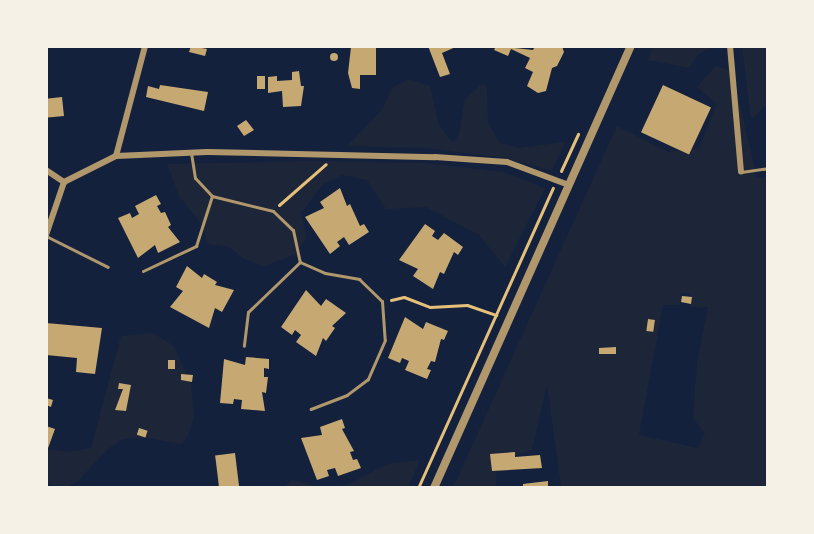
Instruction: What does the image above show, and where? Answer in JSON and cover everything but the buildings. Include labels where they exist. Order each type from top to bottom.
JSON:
[{"type":"street","points":[[116,156],[145,46]]},
{"type":"street","points":[[434,488],[631,46]]},
{"type":"street","points":[[730,46],[741,172]]},
{"type":"street","points":[[46,236],[64,182],[116,156],[191,153],[336,155],[507,162],[569,185]]},
{"type":"street","points":[[46,170],[64,182]]},
{"type":"lane","points":[[191,153],[195,178],[212,196],[273,211],[292,230],[300,262]]},
{"type":"lane","points":[[741,172],[768,168]]},
{"type":"lane","points":[[143,271],[196,246],[212,196]]},
{"type":"lane","points":[[46,236],[108,267]]},
{"type":"lane","points":[[300,262],[326,273],[359,279],[382,301],[385,340],[368,380],[347,395],[311,409]]},
{"type":"lane","points":[[244,346],[248,312],[300,262]]},
{"type":"path","points":[[273,211],[336,155]]},
{"type":"path","points":[[418,488],[556,181]]},
{"type":"path","points":[[382,301],[404,297],[430,307],[467,305],[496,315]]},
{"type":"shaded area","points":[[654,46],[713,47],[699,54],[689,68],[648,60]]},
{"type":"shaded area","points":[[742,47],[767,47],[767,105],[751,119]]},
{"type":"shaded area","points":[[716,66],[732,71],[757,178],[767,177],[767,487],[561,487],[547,384],[532,450],[497,461],[496,487],[453,488],[617,126],[668,152],[699,148],[717,104],[697,87]],"holes":[[[681,293],[691,294],[691,307],[708,307],[697,363],[693,418],[705,434],[698,448],[639,435],[663,305],[680,305]]]},
{"type":"shaded area","points":[[409,79],[430,86],[439,125],[453,143],[459,134],[465,99],[482,84],[487,86],[488,123],[500,143],[519,148],[565,142],[552,171],[505,158],[425,148],[347,146],[382,110],[392,88]]},
{"type":"shaded area","points":[[314,161],[426,163],[503,172],[545,188],[505,267],[479,235],[426,207],[386,209],[367,180],[342,175],[322,185],[301,213],[306,238],[294,255],[264,266],[244,259],[229,247],[208,244],[202,225],[179,196],[167,164]]},
{"type":"shaded area","points":[[153,333],[174,346],[191,385],[194,417],[187,438],[181,444],[147,438],[123,439],[108,449],[78,481],[67,487],[47,484],[47,449],[69,452],[91,448],[121,336]]},
{"type":"shaded area","points":[[420,460],[408,487],[319,487],[347,485],[388,464]]},
{"type":"shaded area","points":[[292,480],[319,487],[284,487]]}]
